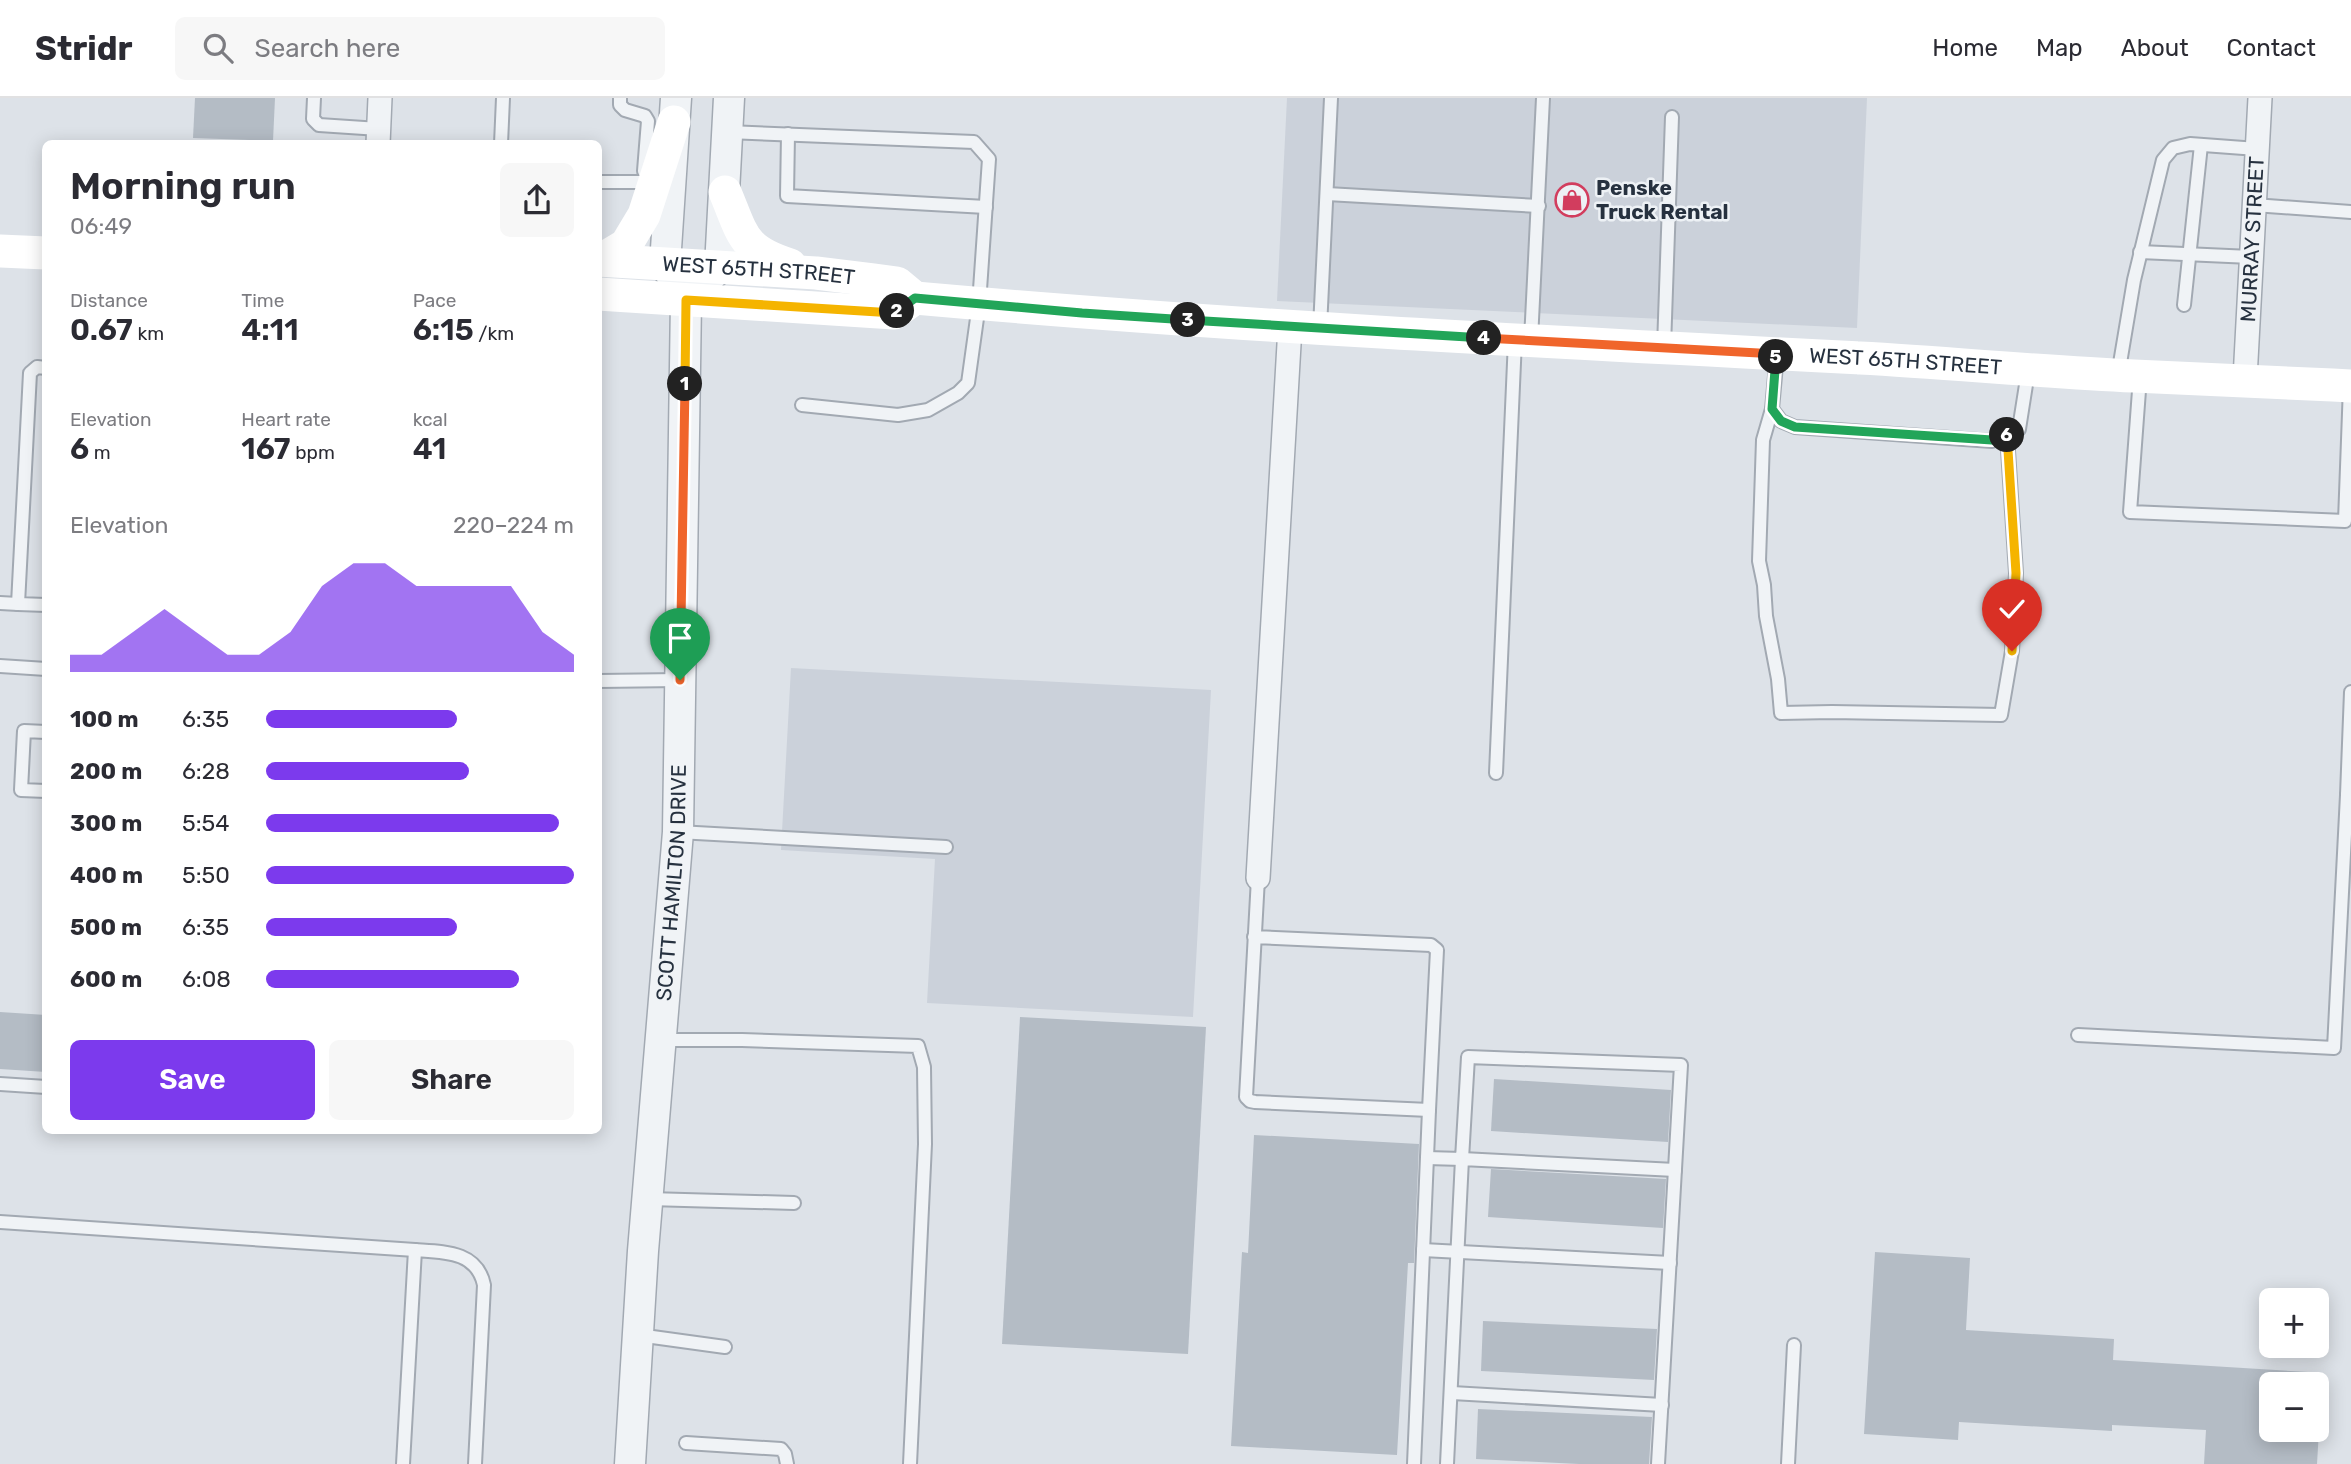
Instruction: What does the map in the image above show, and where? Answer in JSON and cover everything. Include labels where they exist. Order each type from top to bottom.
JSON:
[{"type":"main road","points":[[602,259],[626,245],[644,215],[656,182],[675,110]]},
{"type":"main road","points":[[725,192],[751,248],[772,259],[816,273]]},
{"type":"main road","points":[[0,251],[42,253]]},
{"type":"main road","name":"WEST 65TH STREET","points":[[602,260],[816,273],[897,283],[915,298],[1082,313],[2129,376],[2245,379],[2350,386]]},
{"type":"main road","name":"WEST 65TH STREET","points":[[602,294],[894,313],[915,298]]},
{"type":"street","points":[[378,136],[380,98]]},
{"type":"street","points":[[656,182],[665,264],[686,300],[720,267],[729,98]]},
{"type":"street","name":"MURRAY STREET","points":[[2245,379],[2260,98]]},
{"type":"street","name":"SCOTT HAMILTON DRIVE","points":[[630,1464],[659,1040],[678,832],[686,300]]},
{"type":"street","points":[[1258,878],[1305,328]]},
{"type":"lane","points":[[314,98],[313,119],[319,125],[378,136]]},
{"type":"lane","points":[[501,140],[503,98]]},
{"type":"lane","points":[[602,182],[656,182],[648,121],[645,116],[625,110],[620,105],[620,98]]},
{"type":"lane","points":[[1305,328],[1327,194],[1331,98]]},
{"type":"lane","points":[[1496,773],[1523,340],[1539,206],[1543,98]]},
{"type":"lane","points":[[1664,348],[1672,117]]},
{"type":"lane","points":[[727,132],[974,142],[989,159],[979,304],[968,383],[947,401],[928,410],[898,415],[802,405]]},
{"type":"lane","points":[[788,134],[787,196],[986,207]]},
{"type":"lane","points":[[2258,149],[2190,144],[2173,148],[2163,160],[2140,251],[2129,376],[2130,512],[2345,521],[2350,386]]},
{"type":"lane","points":[[2184,305],[2201,145]]},
{"type":"lane","points":[[1327,194],[1539,206]]},
{"type":"lane","points":[[2254,205],[2351,212]]},
{"type":"lane","points":[[2140,251],[2251,257]]},
{"type":"lane","points":[[1777,354],[1772,409],[1763,440],[1759,561],[1782,713],[2001,715],[2012,651],[2016,573],[2007,435]]},
{"type":"lane","points":[[18,604],[30,373],[37,367],[42,368]]},
{"type":"lane","points":[[1772,409],[1781,421],[1795,427],[1992,440],[2019,429],[2029,369]]},
{"type":"lane","points":[[0,603],[42,605]]},
{"type":"lane","points":[[0,666],[42,670]]},
{"type":"lane","points":[[602,681],[680,680]]},
{"type":"lane","points":[[2078,1035],[2334,1048],[2349,795],[2351,692]]},
{"type":"lane","points":[[42,732],[24,732],[21,790],[42,791]]},
{"type":"lane","points":[[678,832],[946,847]]},
{"type":"lane","points":[[1258,878],[1246,1097],[1250,1101],[1429,1111]]},
{"type":"lane","points":[[1254,937],[1431,945],[1437,950],[1414,1464]]},
{"type":"lane","points":[[659,1040],[918,1046],[924,1067],[925,1144],[910,1464]]},
{"type":"lane","points":[[1447,1464],[1468,1057],[1681,1065],[1658,1464]]},
{"type":"lane","points":[[0,1084],[42,1087]]},
{"type":"lane","points":[[1427,1158],[1675,1170]]},
{"type":"lane","points":[[649,1199],[794,1203]]},
{"type":"lane","points":[[0,1222],[459,1255],[472,1262],[481,1272],[484,1285],[475,1464]]},
{"type":"lane","points":[[403,1464],[415,1250]]},
{"type":"lane","points":[[1423,1250],[1670,1263]]},
{"type":"lane","points":[[637,1335],[726,1347]]},
{"type":"lane","points":[[1788,1464],[1794,1345]]},
{"type":"lane","points":[[1451,1393],[1662,1405]]},
{"type":"lane","points":[[686,1443],[781,1449],[788,1464]]},
{"type":"shaded area","name":"Penske Truck Rental","points":[[1287,98],[1867,98],[1857,328],[1277,301]]},
{"type":"shaded area","points":[[791,668],[1211,690],[1193,1017],[927,1003],[935,859],[781,850]]},
{"type":"building","points":[[195,98],[275,98],[273,140],[193,138]]},
{"type":"building","points":[[0,1012],[42,1015],[42,1072],[0,1069]]},
{"type":"building","points":[[1020,1017],[1206,1027],[1188,1354],[1002,1344]]},
{"type":"building","points":[[1494,1079],[1671,1090],[1668,1142],[1491,1131]]},
{"type":"building","points":[[1254,1135],[1419,1144],[1414,1263],[1408,1263],[1397,1455],[1231,1446],[1242,1252],[1248,1253]]},
{"type":"building","points":[[1491,1169],[1666,1179],[1663,1228],[1488,1217]]},
{"type":"building","points":[[1875,1252],[1970,1258],[1966,1330],[2114,1339],[2113,1360],[2308,1372],[2259,1372],[2259,1442],[2318,1442],[2317,1464],[2204,1464],[2206,1430],[2112,1425],[2112,1431],[1959,1422],[1958,1440],[1864,1434]]},
{"type":"building","points":[[1483,1321],[1657,1329],[1654,1380],[1481,1371]]},
{"type":"building","points":[[1478,1409],[1652,1417],[1649,1464],[1476,1459]]},
{"type":"place","name":"Penske Truck Rental","points":[[1572,200]]},
{"type":"route","points":[[680,680],[686,300],[894,313],[915,298],[1290,327],[1777,354],[1772,409],[1781,421],[1795,427],[1992,440],[2007,435],[2016,573],[2012,651]]}]
